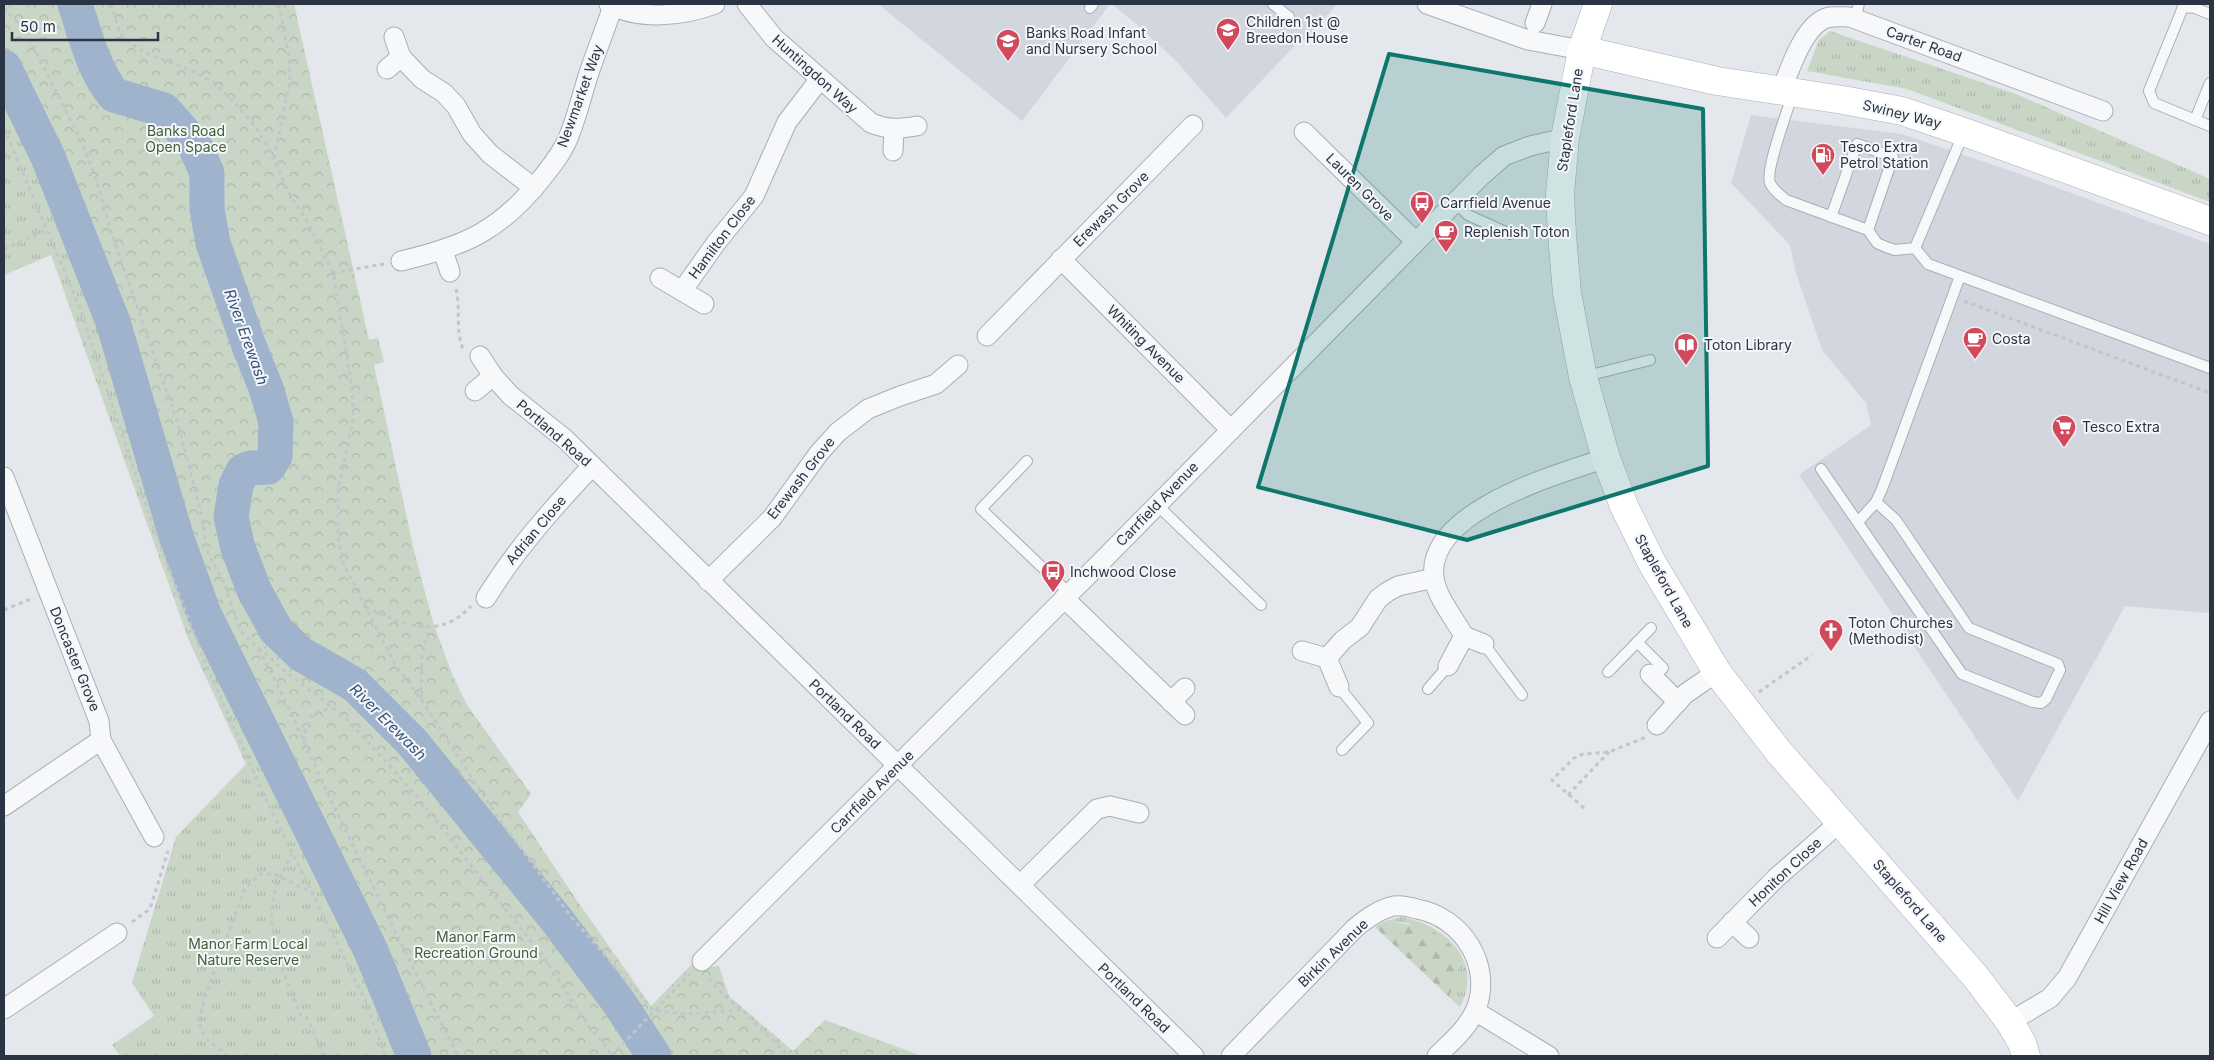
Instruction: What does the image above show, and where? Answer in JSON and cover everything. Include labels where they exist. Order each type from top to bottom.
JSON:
[{"type":"main road","name":"Stapleford Lane","points":[[1598,4],[1582,50],[1564,138],[1560,194],[1567,293],[1582,377],[1606,458],[1638,536],[1717,672],[1741,705],[1840,822],[1975,976],[2010,1022],[2022,1043],[2026,1056]]},
{"type":"main road","name":"Swiney Way","points":[[1582,50],[1717,81],[1902,111],[2210,221]]},
{"type":"street","points":[[611,5],[642,14],[668,14],[698,10],[715,4]]},
{"type":"street","name":"Huntingdon Way","points":[[747,4],[770,34],[871,123],[894,130],[917,126]]},
{"type":"street","points":[[1427,4],[1528,40],[1582,50]]},
{"type":"street","points":[[1535,23],[1542,4]]},
{"type":"street","name":"Newmarket Way","points":[[401,260],[444,251],[462,244],[500,222],[534,188],[562,150],[568,137],[611,5]]},
{"type":"street","name":"Carter Road","points":[[1787,92],[1793,61],[1813,27],[1823,19],[1857,11],[2103,111]]},
{"type":"street","points":[[394,37],[394,63],[422,79],[451,100],[461,112],[472,134],[490,154],[534,188]]},
{"type":"street","name":"Hamilton Close","points":[[682,291],[716,242],[754,196],[787,122],[820,79]]},
{"type":"street","name":"Erewash Grove","points":[[987,336],[1194,126]]},
{"type":"street","points":[[893,151],[894,130]]},
{"type":"street","name":"Lauren Grove","points":[[1304,132],[1416,242]]},
{"type":"street","name":"Carrfield Avenue","points":[[702,961],[899,765],[1455,202],[1504,156],[1530,146],[1564,138]]},
{"type":"street","points":[[444,251],[450,272]]},
{"type":"street","name":"Whiting Avenue","points":[[1061,259],[1230,430]]},
{"type":"street","name":"Hamilton Close","points":[[660,278],[704,304]]},
{"type":"street","name":"Portland Road","points":[[480,356],[493,376],[521,406],[547,423],[592,466],[1194,1056]]},
{"type":"street","name":"Erewash Grove","points":[[708,581],[772,518],[818,453],[838,432],[868,409],[936,384],[958,365]]},
{"type":"street","points":[[475,391],[493,376]]},
{"type":"street","points":[[1484,644],[1464,636],[1439,591],[1434,578],[1436,556],[1446,538],[1499,498],[1526,485],[1606,458]]},
{"type":"street","name":"Adrian Close","points":[[486,598],[505,567],[540,522],[592,466]]},
{"type":"street","name":"Doncaster Grove","points":[[4,477],[99,721],[101,740],[154,837]]},
{"type":"street","points":[[1327,658],[1343,640],[1360,627],[1378,599],[1387,592],[1398,586],[1434,578]]},
{"type":"street","points":[[1067,595],[1178,708],[1185,688]]},
{"type":"street","points":[[1448,666],[1464,636]]},
{"type":"street","points":[[1302,651],[1327,658]]},
{"type":"street","points":[[1327,658],[1339,687]]},
{"type":"street","points":[[1657,725],[1678,702],[1717,672]]},
{"type":"street","points":[[1652,676],[1678,702]]},
{"type":"street","name":"Hill View Road","points":[[2010,1022],[2050,998],[2067,978],[2210,722]]},
{"type":"street","points":[[4,806],[101,740]]},
{"type":"street","points":[[1020,885],[1097,809],[1110,806],[1139,814]]},
{"type":"street","name":"Honiton Close","points":[[1717,938],[1776,878],[1840,822]]},
{"type":"street","name":"Birkin Avenue","points":[[1231,1056],[1354,928],[1369,916],[1396,906],[1424,910],[1454,925],[1472,947],[1479,965],[1480,991],[1475,1011],[1461,1032],[1437,1056]]},
{"type":"street","points":[[1732,922],[1749,938]]},
{"type":"street","points":[[4,1009],[117,933]]},
{"type":"street","points":[[1475,1011],[1549,1056]]},
{"type":"lane","points":[[1273,4],[1289,17]]},
{"type":"lane","points":[[2210,14],[2182,5],[2149,91],[2154,103],[2210,126]]},
{"type":"lane","points":[[2195,120],[2210,83]]},
{"type":"lane","points":[[1787,92],[1771,166],[1770,182],[1786,200],[1868,230],[1877,243],[1895,250],[1915,248]]},
{"type":"lane","points":[[1915,248],[1964,132]]},
{"type":"lane","points":[[1830,217],[1857,144],[1893,157],[1868,230]]},
{"type":"lane","points":[[1455,202],[1468,215],[1510,234]]},
{"type":"lane","points":[[1915,248],[1928,264],[2210,368]]},
{"type":"lane","points":[[1858,522],[1876,502],[1910,415],[1960,276]]},
{"type":"lane","points":[[1582,377],[1650,360]]},
{"type":"lane","points":[[1027,461],[981,509],[1067,595]]},
{"type":"lane","points":[[1822,469],[1962,674],[2033,702],[2041,703],[2046,699],[2060,670],[2058,664],[1969,628],[1896,520],[1876,502]]},
{"type":"lane","points":[[1156,504],[1261,605]]},
{"type":"lane","points":[[1608,672],[1651,628]]},
{"type":"lane","points":[[1637,642],[1662,668],[1652,676]]},
{"type":"lane","points":[[1484,644],[1522,695]]},
{"type":"lane","points":[[1428,688],[1448,666]]},
{"type":"lane","points":[[1339,687],[1368,723],[1342,750]]},
{"type":"path","points":[[111,4],[119,31],[127,41],[148,54],[192,71],[214,83],[255,126],[274,158],[288,192],[307,221],[333,273],[350,374],[353,421],[338,490],[338,537],[344,565],[395,664],[421,700],[495,813],[572,918],[654,1011],[687,1014],[742,1010]]},
{"type":"path","points":[[274,158],[290,80],[289,58],[278,4]]},
{"type":"path","points":[[4,8],[26,32],[82,143],[95,176],[112,235],[180,427],[201,512],[208,553],[226,588],[238,626],[256,646],[288,674],[344,715],[415,794],[547,962],[589,1027],[611,1056],[702,961],[713,984],[789,1056]]},
{"type":"path","points":[[4,128],[79,306],[185,613],[262,791],[314,893],[366,1002],[385,1056]]},
{"type":"path","points":[[4,249],[48,230]]},
{"type":"path","points":[[333,273],[401,260]]},
{"type":"path","points":[[450,272],[458,294],[460,342],[467,356],[477,352],[480,356]]},
{"type":"path","points":[[1952,296],[2210,393]]},
{"type":"path","points":[[4,610],[48,592]]},
{"type":"path","points":[[365,606],[397,622],[414,627],[429,628],[462,616],[476,601],[486,598]]},
{"type":"path","points":[[421,700],[422,655],[429,628]]},
{"type":"path","points":[[256,646],[286,700],[304,742],[410,964],[458,1056]]},
{"type":"path","points":[[1741,705],[1812,655]]},
{"type":"path","points":[[304,742],[306,723],[312,716],[320,711],[334,708]]},
{"type":"path","points":[[1584,808],[1552,780],[1574,758],[1583,754],[1609,752],[1644,739],[1653,732],[1657,725]]},
{"type":"path","points":[[1568,795],[1609,752]]},
{"type":"path","points":[[117,933],[150,909],[170,846],[166,842],[154,837]]},
{"type":"path","points":[[292,853],[273,900],[272,915],[276,942],[283,970],[298,1007],[302,1016],[307,1018],[324,1056]]},
{"type":"path","points":[[228,1056],[205,1038],[198,1021],[208,988],[245,888],[261,874],[274,874],[314,893]]},
{"type":"highlighted area","points":[[1389,54],[1703,109],[1708,466],[1467,540],[1258,487]]},
{"type":"shaded area","name":"Banks Road Infant and Nursery School","points":[[878,4],[1110,4],[1022,121]]},
{"type":"shaded area","name":"Children 1st @ Breedon House","points":[[1112,4],[1337,4],[1308,38],[1305,41],[1301,39],[1226,118],[1177,62]]},
{"type":"shaded area","points":[[1751,115],[1902,134],[2020,174],[2210,244],[2210,613],[2125,606],[2018,801],[1799,475],[1871,425],[1866,403],[1822,350],[1796,273],[1790,245],[1731,183]]},
{"type":"green space","name":"Banks Road Open Space","points":[[4,4],[294,4],[369,340],[378,338],[384,362],[374,365],[414,551],[433,622],[452,674],[467,705],[531,794],[518,812],[651,1006],[699,957],[710,967],[719,966],[729,996],[793,1051],[825,1020],[922,1056],[404,1056],[336,892],[275,754],[205,608],[126,357],[55,174],[4,68]]},
{"type":"green space","points":[[1830,31],[2016,94],[2210,179],[2210,202],[1907,89],[1807,71],[1819,40]]},
{"type":"green space","name":"Manor Farm Local Nature Reserve","points":[[4,68],[55,174],[126,357],[178,525],[336,892],[404,1056],[120,1056],[112,1045],[154,1016],[132,983],[176,837],[246,764],[189,641],[51,255],[4,275]]},
{"type":"green space","points":[[1401,917],[1417,921],[1432,928],[1445,936],[1456,947],[1464,960],[1467,975],[1466,990],[1460,1007],[1449,997],[1458,971],[1409,923],[1382,922]]},
{"type":"green space","points":[[1382,922],[1427,929],[1446,940],[1454,949],[1459,964],[1449,997],[1375,927]]},
{"type":"waterway","name":"River Erewash","points":[[75,4],[95,63],[114,95],[164,110],[194,144],[207,173],[207,209],[213,243],[249,346],[266,388],[276,422],[275,456],[268,467],[250,468],[243,471],[236,485],[231,517],[238,548],[254,590],[276,630],[301,654],[355,685],[412,742],[556,919],[620,1004],[654,1056]]},
{"type":"waterway","name":"River Erewash","points":[[4,67],[48,157],[113,322],[177,539],[204,614],[371,951],[414,1056]]},
{"type":"place","name":"Children 1st @ Breedon House","points":[[1228,51]]},
{"type":"place","name":"Banks Road Infant and Nursery School","points":[[1008,62]]},
{"type":"place","name":"Tesco Extra Petrol Station","points":[[1823,176]]},
{"type":"place","name":"Carrfield Avenue","points":[[1422,224]]},
{"type":"place","name":"Replenish Toton","points":[[1446,253]]},
{"type":"place","name":"Costa","points":[[1975,360]]},
{"type":"place","name":"Toton Library","points":[[1686,366]]},
{"type":"place","name":"Tesco Extra","points":[[2064,448]]},
{"type":"place","name":"Inchwood Close","points":[[1053,593]]},
{"type":"place","name":"Toton Churches (Methodist)","points":[[1831,652]]},
{"type":"park label","name":"Manor Farm Recreation Ground","points":[[476,946]]}]
